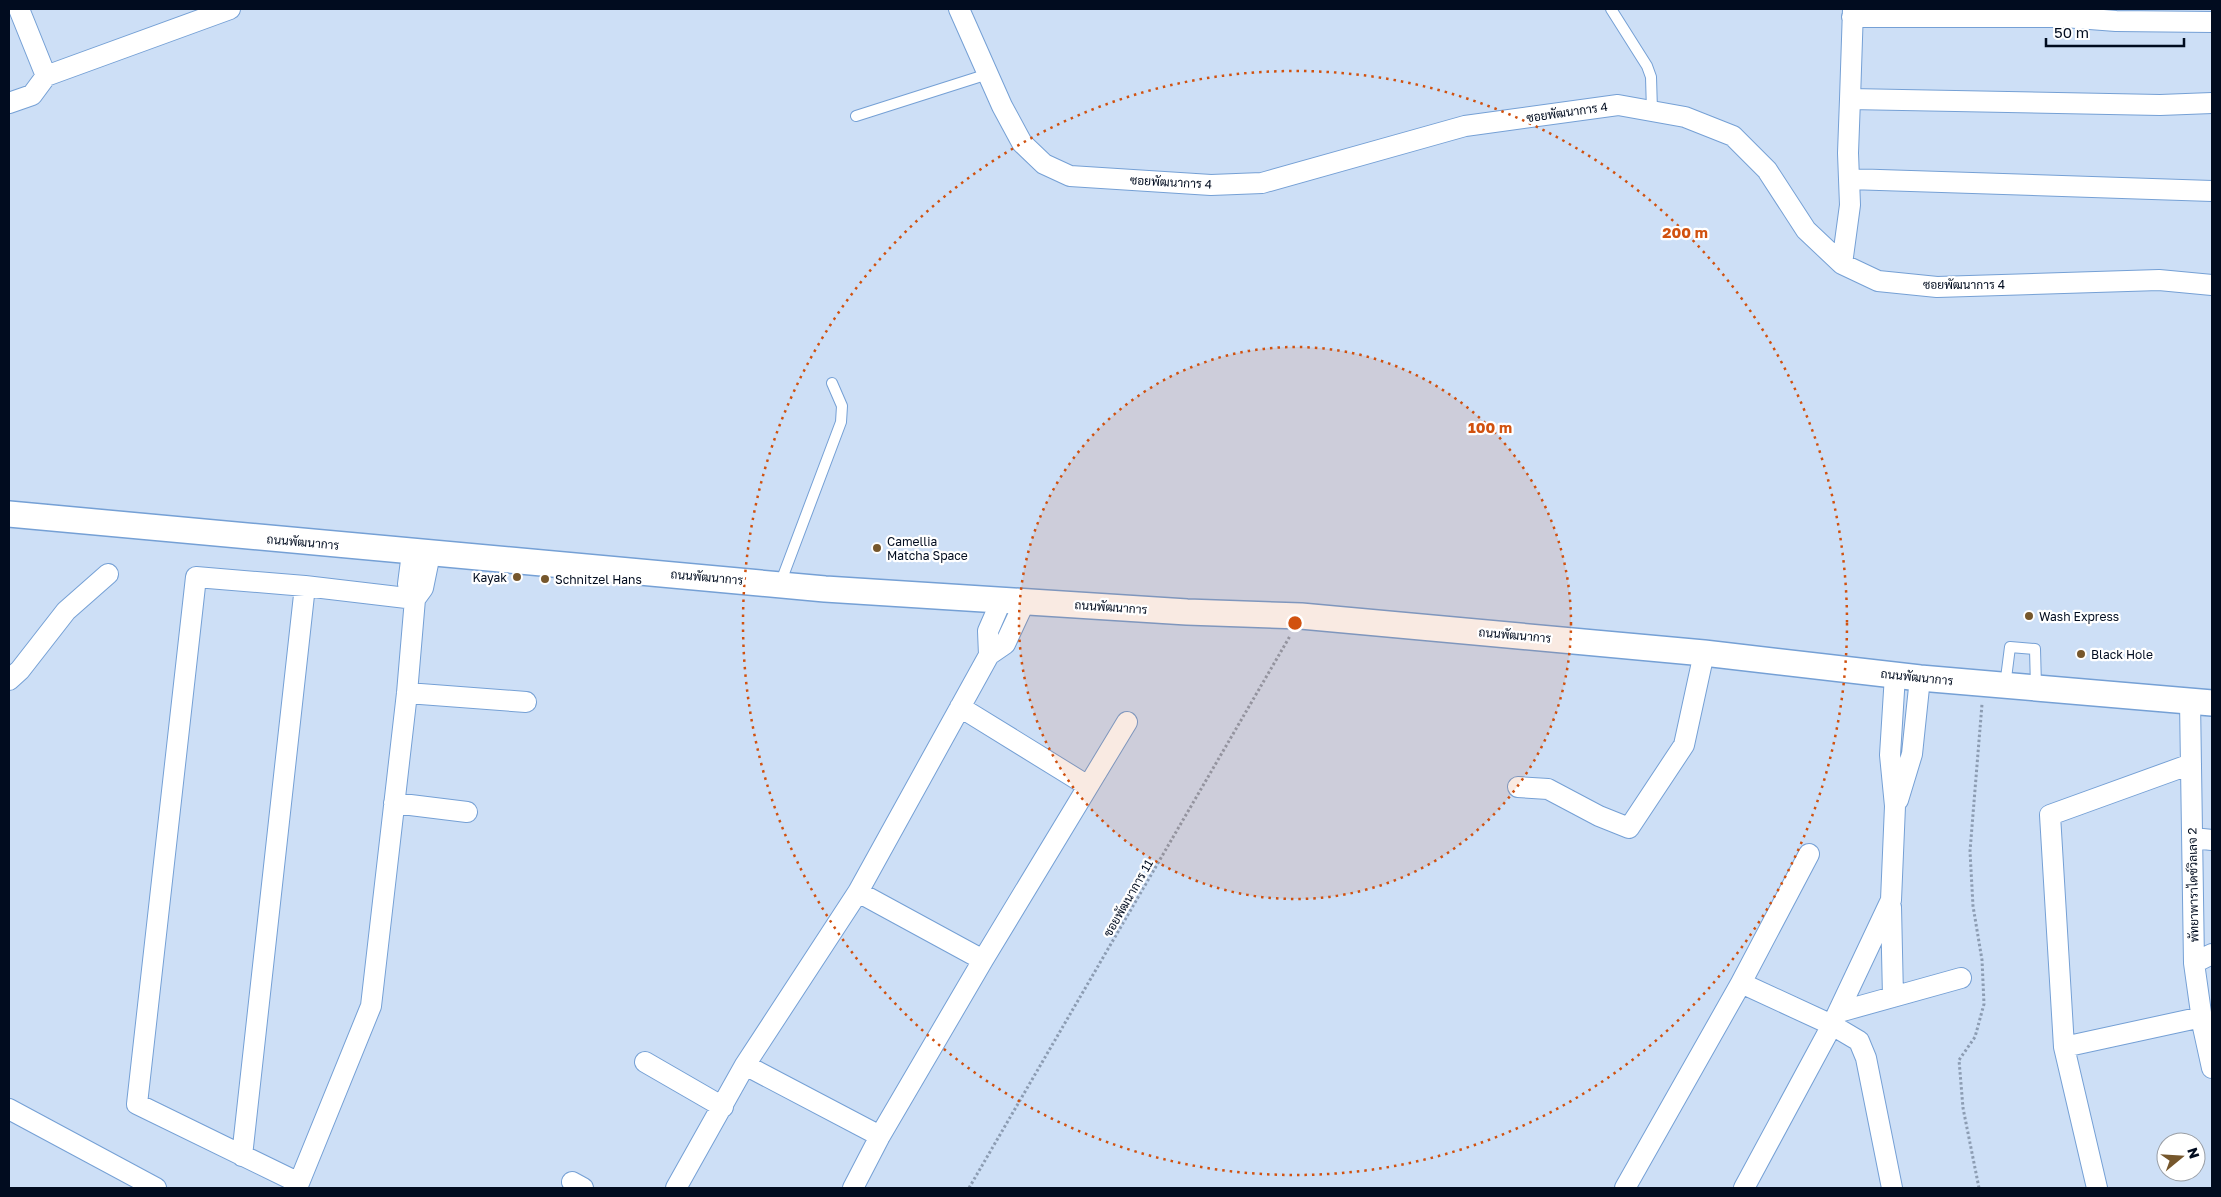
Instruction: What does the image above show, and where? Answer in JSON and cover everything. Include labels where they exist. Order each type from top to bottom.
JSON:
[{"type":"street","points":[[19,9],[46,76]]},
{"type":"street","points":[[9,104],[32,95],[46,76],[230,9]]},
{"type":"street","name":"ซอยพัฒนาการ 4","points":[[959,9],[1002,106],[1022,143],[1044,164],[1070,176],[1211,185],[1262,183],[1465,126],[1618,105],[1686,117],[1733,136],[1767,170],[1806,230],[1842,264],[1878,281],[1937,287],[2159,280],[2212,284]]},
{"type":"street","points":[[1842,264],[1850,204],[1852,13],[2212,22]]},
{"type":"street","points":[[1850,99],[2160,105],[2212,103]]},
{"type":"street","points":[[1849,179],[2212,191]]},
{"type":"street","name":"ถนนพัฒนาการ","points":[[9,514],[421,554],[825,589],[1188,612],[1301,616],[1704,653],[1920,678],[2201,702]]},
{"type":"street","points":[[416,599],[305,586],[196,577],[137,1104],[298,1186],[371,1006],[416,599],[408,584],[421,554]]},
{"type":"street","points":[[9,680],[20,670],[66,612],[108,574]]},
{"type":"street","points":[[242,1156],[305,586]]},
{"type":"street","points":[[676,1188],[745,1065],[858,892],[989,656],[988,631],[1014,600]]},
{"type":"street","points":[[1518,787],[1548,789],[1599,816],[1629,828],[1684,745],[1704,653]]},
{"type":"street","points":[[1892,997],[1890,900],[1896,806],[1890,755],[1894,675]]},
{"type":"street","points":[[1896,806],[1912,754],[1920,678]]},
{"type":"street","points":[[407,693],[526,702]]},
{"type":"street","name":"พัทยาพาราไดซ์วิลเลจ 2","points":[[2201,702],[2191,764],[2203,839],[2194,963],[2212,1068]]},
{"type":"street","points":[[960,707],[1088,786]]},
{"type":"street","points":[[852,1188],[982,960],[1127,722]]},
{"type":"street","points":[[2097,1188],[2064,1048],[2050,815],[2191,764]]},
{"type":"street","points":[[394,803],[467,812]]},
{"type":"street","points":[[1625,1188],[1741,983],[1810,854]]},
{"type":"street","points":[[858,892],[982,960]]},
{"type":"street","points":[[1744,1188],[1836,1019],[1890,900]]},
{"type":"street","points":[[2194,963],[2212,954]]},
{"type":"street","points":[[1836,1019],[1892,997],[1961,978]]},
{"type":"street","points":[[1741,983],[1836,1019],[1859,1042],[1866,1058],[1892,1188]]},
{"type":"street","points":[[2064,1048],[2202,1017]]},
{"type":"street","points":[[645,1062],[723,1107]]},
{"type":"street","points":[[745,1065],[880,1136]]},
{"type":"street","points":[[9,1110],[156,1188]]},
{"type":"lane","points":[[1611,9],[1647,66],[1651,77],[1652,111]]},
{"type":"lane","points":[[856,116],[988,74]]},
{"type":"lane","points":[[780,584],[841,422],[842,406],[832,382]]},
{"type":"lane","points":[[1994,685],[2010,647],[2035,649],[2036,688]]},
{"type":"path","name":"ซอยพัฒนาการ 11","points":[[969,1188],[1301,616]]},
{"type":"path","points":[[1979,1188],[1963,1108],[1959,1060],[1975,1037],[1984,1004],[1982,960],[1973,906],[1970,851],[1994,685]]},
{"type":"place","name":"Camellia Matcha Space","points":[[877,548]]},
{"type":"place","name":"Kayak","points":[[517,577]]},
{"type":"place","name":"Schnitzel Hans","points":[[545,579]]},
{"type":"place","name":"Wash Express","points":[[2029,616]]},
{"type":"place","name":"Black Hole","points":[[2081,654]]}]
